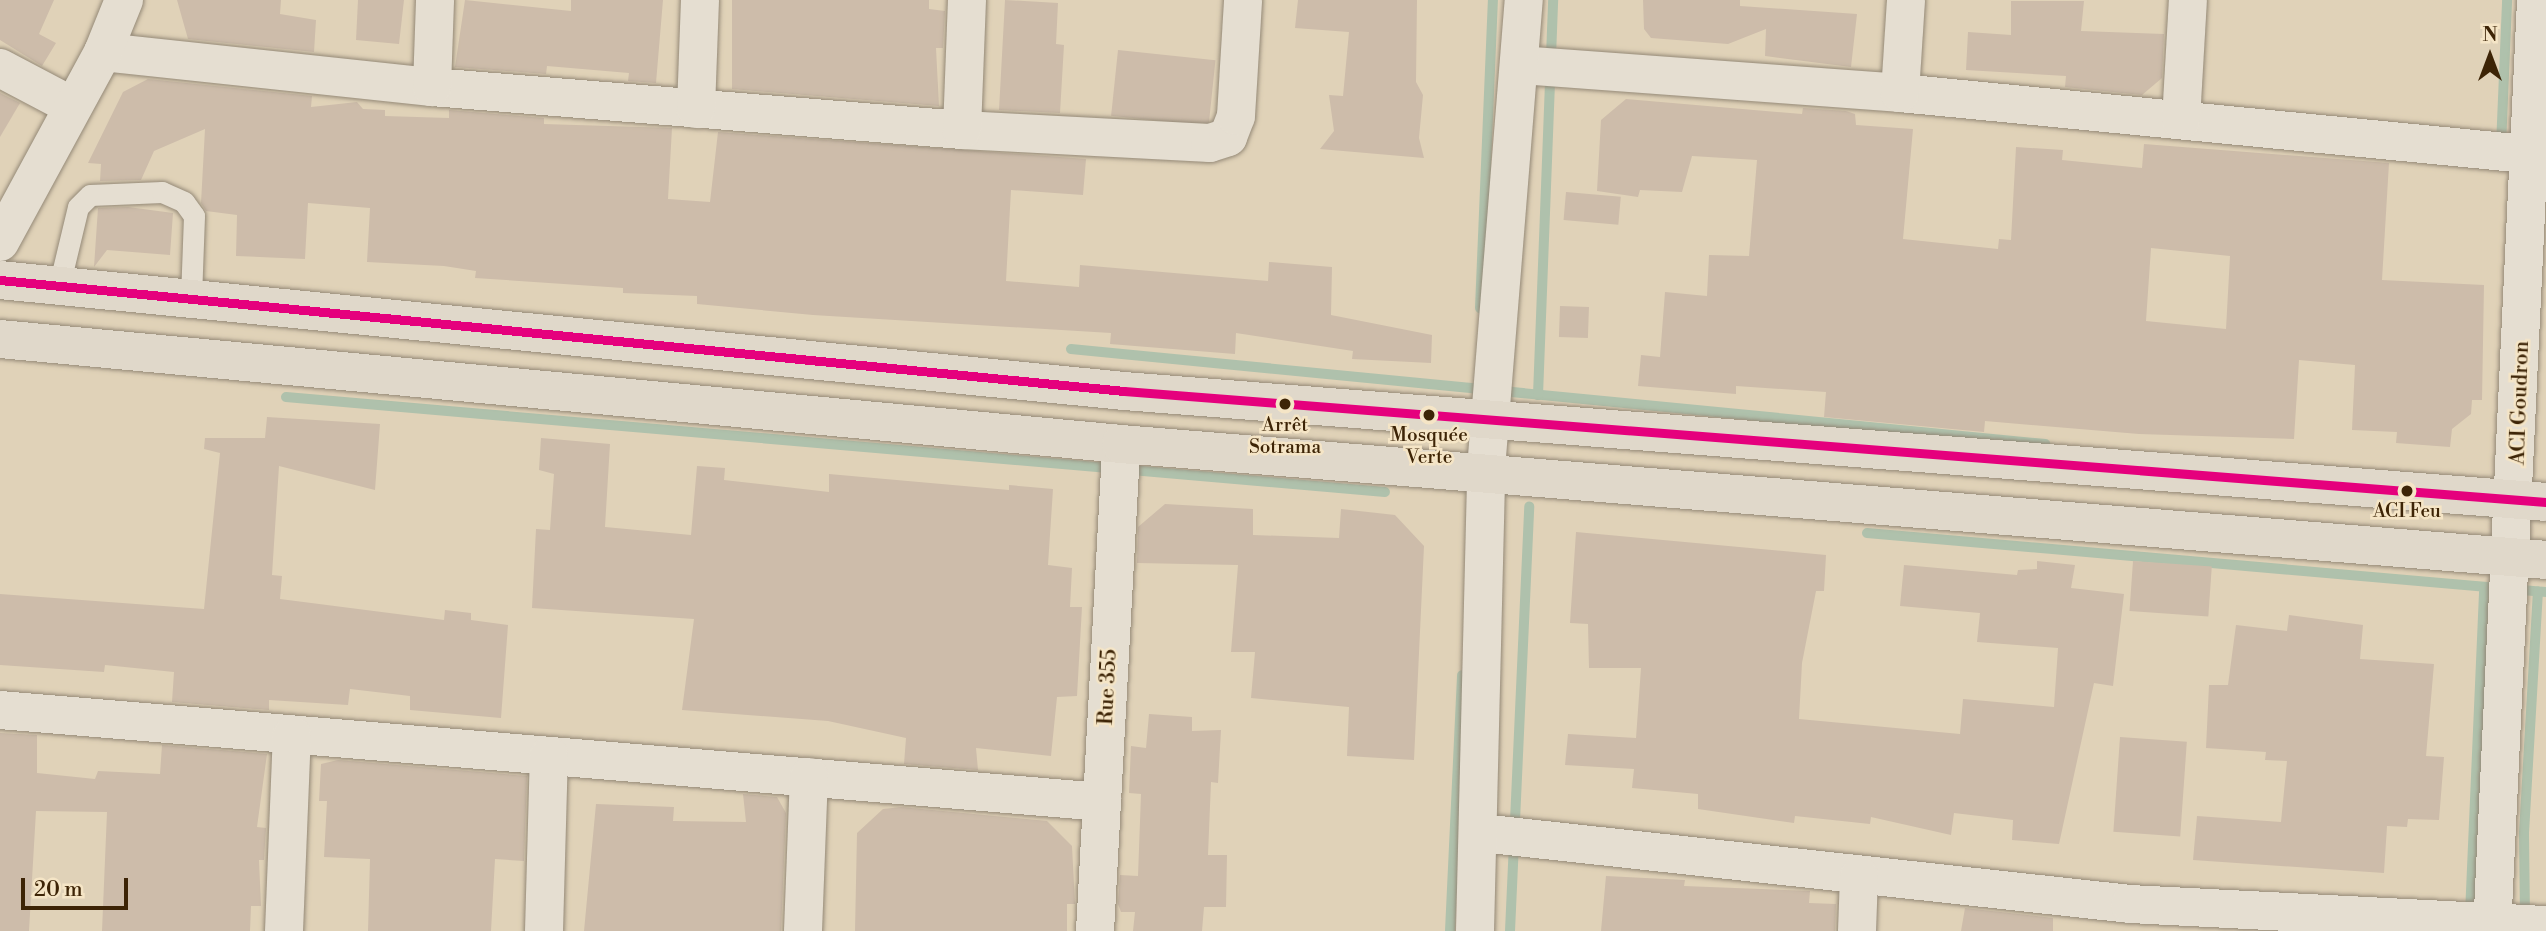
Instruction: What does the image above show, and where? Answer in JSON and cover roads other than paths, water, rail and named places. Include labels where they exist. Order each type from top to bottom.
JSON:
[{"type":"main road","points":[[0,280],[1124,391],[1492,415],[2531,501]]},
{"type":"main road","points":[[0,340],[1121,444],[1486,469],[2529,559]]},
{"type":"street","points":[[0,242],[103,52],[124,0]]},
{"type":"street","points":[[432,87],[435,0]]},
{"type":"street","points":[[696,108],[700,0]]},
{"type":"street","points":[[962,130],[967,0]]},
{"type":"street","points":[[103,52],[432,87],[962,130],[1210,143],[1228,137],[1236,116],[1243,0]]},
{"type":"street","points":[[1475,931],[1481,833],[1486,469],[1524,0]]},
{"type":"street","points":[[1900,93],[1906,0]]},
{"type":"street","points":[[2181,120],[2188,0]]},
{"type":"street","name":"ACI Goudron","points":[[2492,925],[2529,559],[2538,156],[2536,0]]},
{"type":"street","points":[[1520,65],[1900,93],[2538,156]]},
{"type":"street","points":[[0,68],[72,106]]},
{"type":"street","name":"Rue 355","points":[[1095,931],[1121,444]]},
{"type":"street","points":[[0,710],[1102,802]]},
{"type":"street","points":[[284,931],[292,735]]},
{"type":"street","points":[[544,931],[549,756]]},
{"type":"street","points":[[803,931],[809,778]]},
{"type":"street","points":[[1481,833],[1859,876],[2131,918],[2546,925]]},
{"type":"street","points":[[1857,931],[1859,876]]},
{"type":"lane","points":[[59,286],[78,206],[90,195],[162,192],[184,202],[194,216],[191,299]]},
{"type":"waterway","points":[[1480,308],[1493,0]]},
{"type":"waterway","points":[[1538,395],[1553,0]]},
{"type":"waterway","points":[[2501,146],[2507,0]]},
{"type":"waterway","points":[[1071,349],[2045,444]]},
{"type":"waterway","points":[[286,397],[1385,492]]},
{"type":"waterway","points":[[1510,931],[1529,506]]},
{"type":"waterway","points":[[1867,533],[2546,592]]},
{"type":"waterway","points":[[2470,914],[2484,588]]},
{"type":"waterway","points":[[2525,917],[2524,833],[2538,591]]},
{"type":"waterway","points":[[1450,931],[1462,675]]},
{"type":"place","name":"Arrêt Sotrama","points":[[1285,404]]},
{"type":"place","name":"Mosquée Verte","points":[[1429,415]]},
{"type":"place","name":"ACI Feu","points":[[2407,491]]}]
